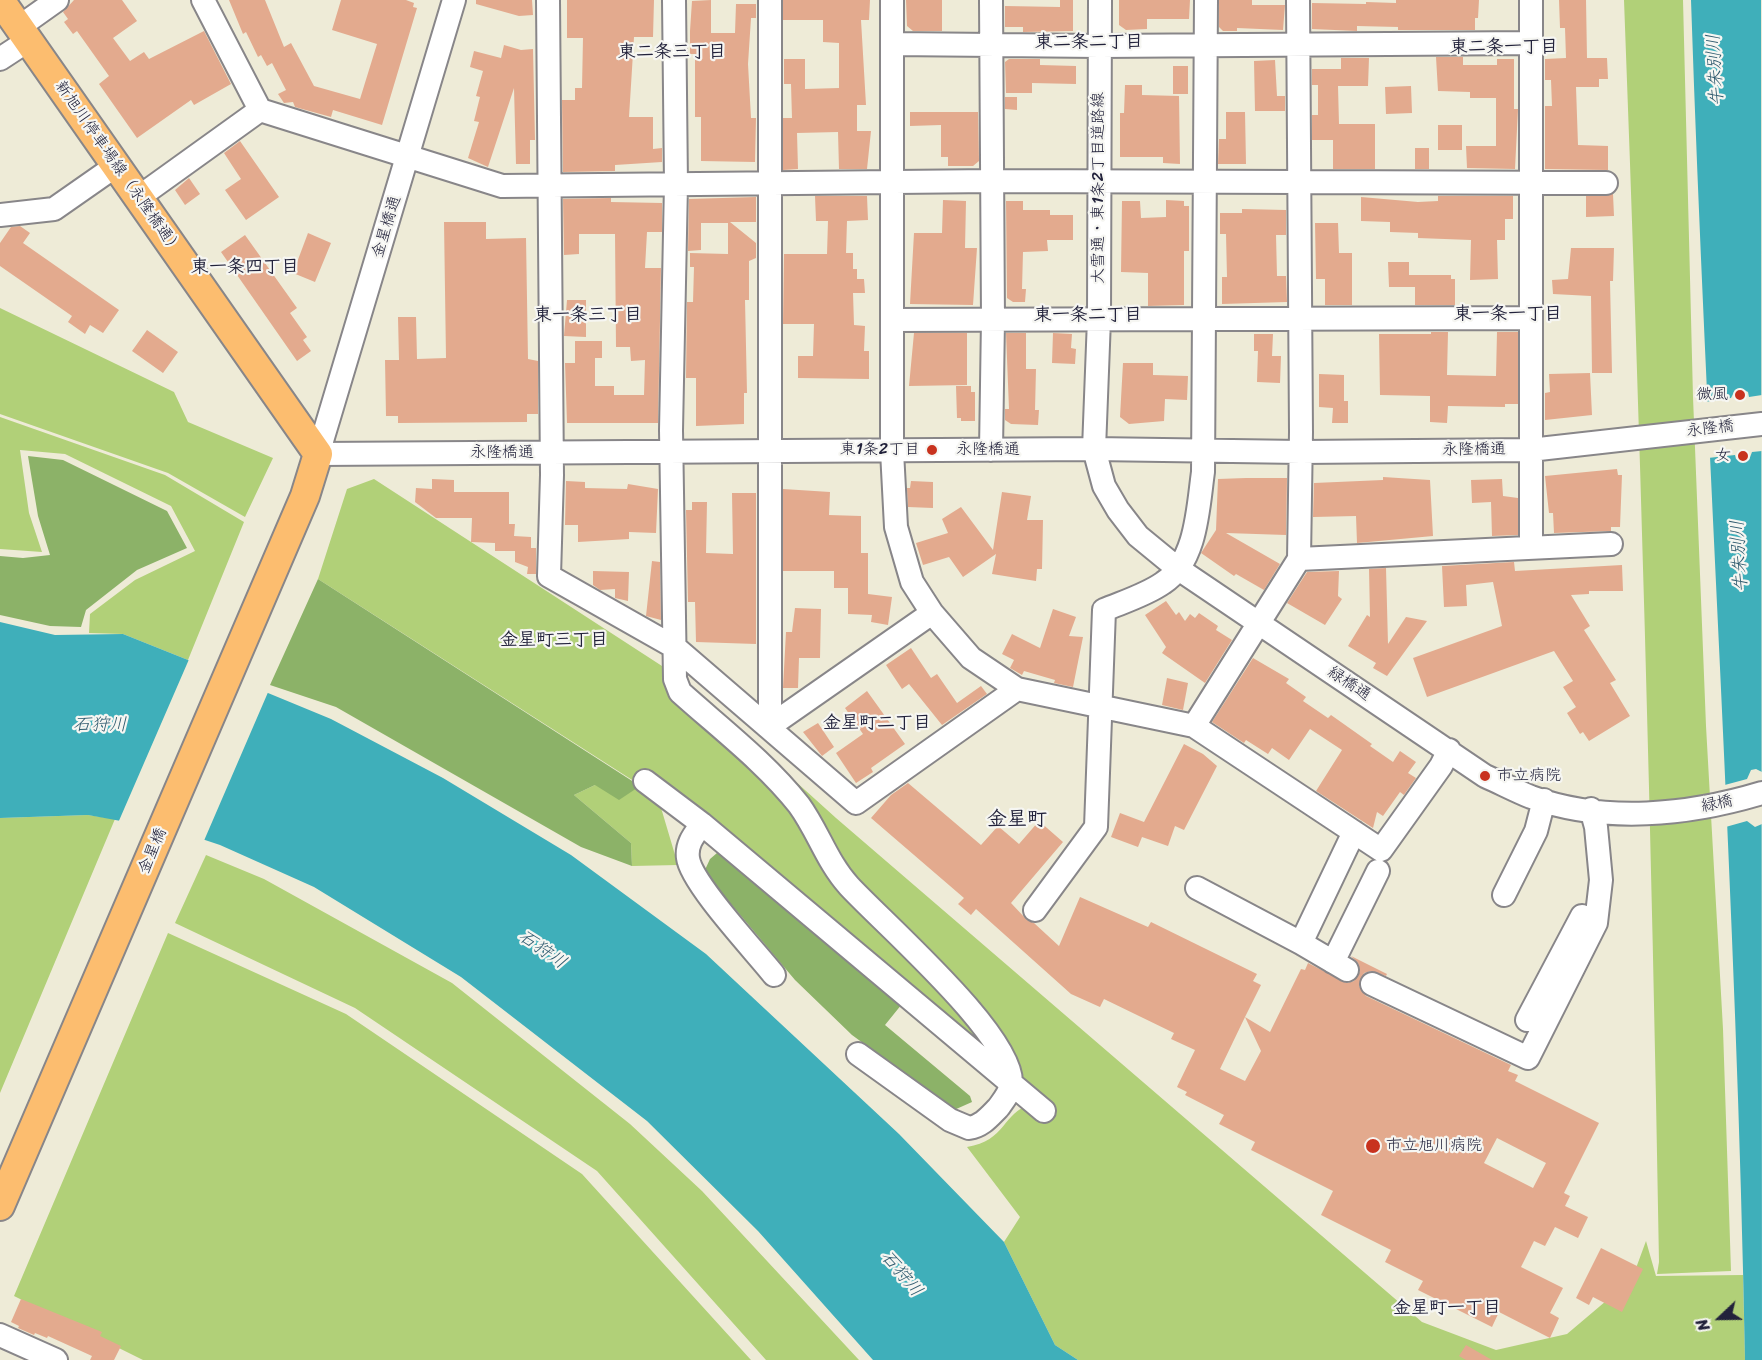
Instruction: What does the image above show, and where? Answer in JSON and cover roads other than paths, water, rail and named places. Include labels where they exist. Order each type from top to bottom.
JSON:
[{"type":"main road","name":"新旭川停車場線（永隆橋通）","points":[[0,0],[318,454]]},
{"type":"main road","name":"金星橋","points":[[0,1206],[305,496],[318,454]]},
{"type":"street","points":[[0,59],[57,0]]},
{"type":"street","points":[[203,0],[261,110],[502,186],[993,181],[1606,183]]},
{"type":"street","name":"金星橋通","points":[[318,454],[454,0]]},
{"type":"street","points":[[548,0],[550,453],[552,475],[549,576],[676,648],[770,726],[856,803],[1017,689]]},
{"type":"street","points":[[674,0],[676,184],[671,452],[675,679],[680,692],[781,784],[798,804],[838,872],[986,1029],[1005,1062],[1011,1083],[1007,1096],[999,1106],[978,1127],[969,1128],[950,1120],[858,1054]]},
{"type":"street","points":[[770,0],[770,726]]},
{"type":"street","points":[[892,0],[892,451],[896,527],[902,555],[912,582],[932,613],[971,658],[1017,689],[1194,726],[1381,850],[1441,766],[1449,750]]},
{"type":"street","points":[[991,0],[993,181],[991,450]]},
{"type":"street","name":"大雪通・東1条2丁目道路線","points":[[1094,449],[1099,319],[1100,0]]},
{"type":"street","points":[[1035,910],[1096,827],[1104,610],[1165,583],[1177,568],[1194,538],[1203,452],[1206,319],[1206,0]]},
{"type":"street","points":[[1194,726],[1299,560],[1301,452],[1298,0]]},
{"type":"street","points":[[1530,548],[1531,0]]},
{"type":"street","points":[[892,44],[1100,46],[1532,43]]},
{"type":"street","points":[[139,197],[261,110]]},
{"type":"street","points":[[0,215],[54,209],[117,165]]},
{"type":"street","points":[[892,320],[1531,318]]},
{"type":"street","name":"永隆橋","points":[[1657,435],[1762,424]]},
{"type":"street","name":"永隆橋通","points":[[318,454],[1094,449],[1203,452],[1530,450],[1657,435]]},
{"type":"street","name":"緑橋通","points":[[1094,449],[1104,486],[1118,510],[1138,536],[1177,568],[1485,776],[1544,800],[1591,809],[1649,814],[1672,812]]},
{"type":"street","points":[[1299,560],[1611,544]]},
{"type":"street","points":[[770,726],[932,613]]},
{"type":"street","points":[[645,782],[702,824],[1044,1111]]},
{"type":"street","name":"緑橋","points":[[1672,812],[1725,804],[1762,792]]},
{"type":"street","points":[[1504,895],[1536,831],[1544,800]]},
{"type":"street","points":[[1372,984],[1528,1058],[1596,923],[1601,880],[1596,827],[1591,809]]},
{"type":"street","points":[[702,824],[691,839],[688,848],[692,874],[774,975]]},
{"type":"street","points":[[1301,943],[1354,832]]},
{"type":"street","points":[[1197,888],[1340,966],[1358,912],[1378,872]]},
{"type":"street","points":[[1527,1020],[1601,880]]},
{"type":"street","points":[[1324,896],[1358,912]]},
{"type":"street","points":[[0,1335],[56,1360]]},
{"type":"water","name":"牛朱別川","points":[[1691,0],[1761,0],[1762,1360],[1745,1360],[1735,1020]]},
{"type":"water","name":"石狩川","points":[[0,622],[55,635],[123,634],[188,660],[331,719],[443,778],[571,855],[706,954],[899,1134],[1004,1242],[1055,1345],[1078,1360],[873,1360],[758,1231],[647,1121],[461,977],[314,887],[220,845],[181,832],[88,815],[0,818]]},
{"type":"place","name":"微風","points":[[1740,395]]},
{"type":"place","name":"東1条2丁目","points":[[932,450]]},
{"type":"place","name":"女","points":[[1743,456]]},
{"type":"place","name":"市立病院","points":[[1485,776]]},
{"type":"place","name":"市立旭川病院","points":[[1373,1146]]},
{"type":"district","name":"東二条二丁目","points":[[1089,42]]},
{"type":"district","name":"東二条一丁目","points":[[1504,47]]},
{"type":"district","name":"東二条三丁目","points":[[672,52]]},
{"type":"district","name":"東一条四丁目","points":[[245,267]]},
{"type":"district","name":"東一条一丁目","points":[[1508,314]]},
{"type":"district","name":"東一条三丁目","points":[[588,315]]},
{"type":"district","name":"東一条二丁目","points":[[1088,315]]},
{"type":"district","name":"金星町三丁目","points":[[554,640]]},
{"type":"district","name":"金星町二丁目","points":[[877,723]]},
{"type":"district","name":"金星町","points":[[1017,820]]},
{"type":"district","name":"金星町一丁目","points":[[1447,1308]]}]
